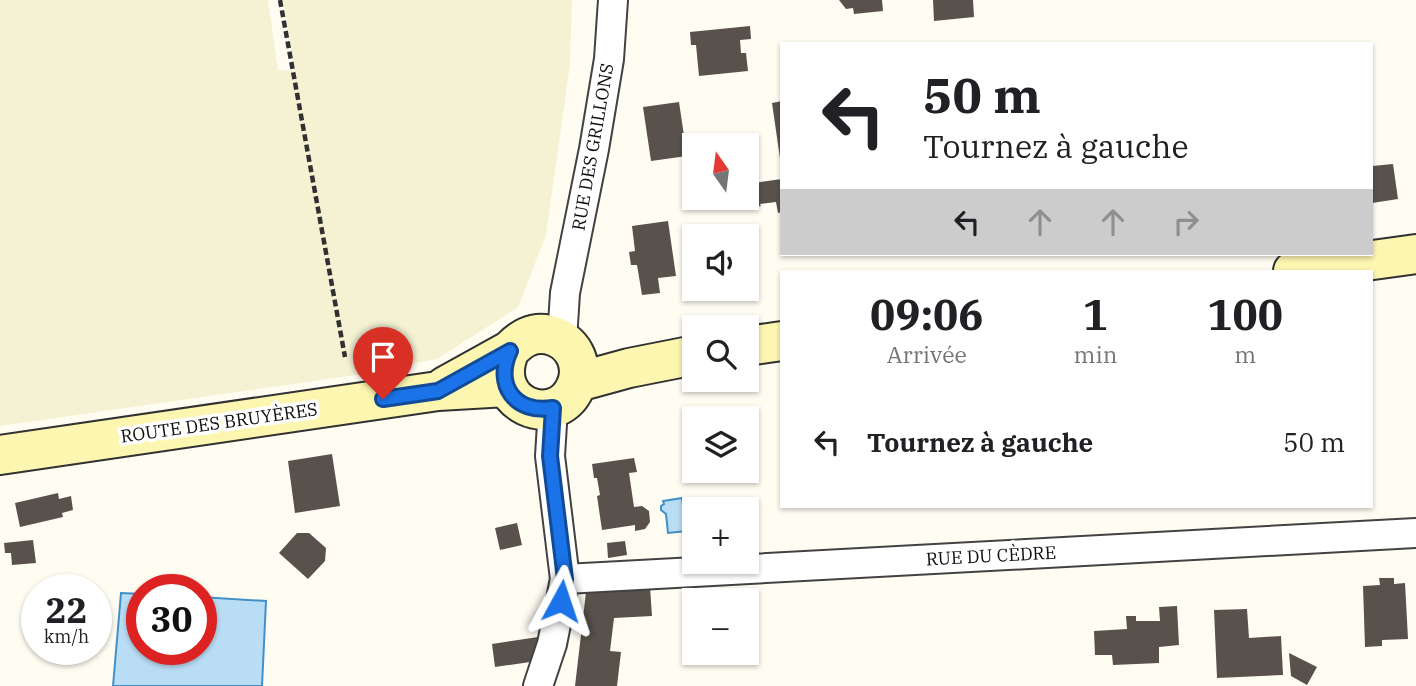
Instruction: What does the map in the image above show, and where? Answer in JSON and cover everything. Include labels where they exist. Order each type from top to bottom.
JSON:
[{"type":"main road","points":[[1300,270],[1416,254]]},
{"type":"main road","points":[[759,344],[780,341]]},
{"type":"main road","name":"ROUTE DES BRUYÈRES","points":[[0,455],[438,391],[542,372],[629,368],[682,358]]},
{"type":"street","name":"RUE DES GRILLONS","points":[[542,372],[565,293],[597,136],[609,59],[613,0]]},
{"type":"street","points":[[538,686],[552,644],[565,579],[542,372]]},
{"type":"street","name":"RUE DU CÈDRE","points":[[565,579],[1416,533]]},
{"type":"path","points":[[280,0],[345,357]]},
{"type":"shaded area","points":[[0,0],[268,0],[278,70],[295,71],[283,0],[572,0],[570,64],[546,235],[518,307],[437,359],[349,376],[0,426]]},
{"type":"water","points":[[682,498],[682,532],[668,533],[666,514],[661,510],[663,501]]},
{"type":"water","points":[[121,593],[126,593],[126,665],[217,665],[217,598],[266,601],[262,686],[113,686]]},
{"type":"building","points":[[839,0],[882,0],[883,11],[854,14],[853,8],[846,9]]},
{"type":"building","points":[[933,0],[973,0],[974,17],[934,21]]},
{"type":"building","points":[[750,26],[751,39],[740,40],[741,53],[746,53],[748,71],[699,76],[696,45],[691,45],[690,32]]},
{"type":"building","points":[[780,101],[780,158],[772,103]]},
{"type":"building","points":[[679,102],[684,133],[682,157],[651,161],[643,107]]},
{"type":"building","points":[[1393,164],[1398,199],[1373,203],[1373,166]]},
{"type":"building","points":[[780,179],[780,212],[776,202],[760,204],[760,182]]},
{"type":"building","points":[[668,221],[676,276],[658,278],[660,293],[642,295],[637,265],[631,265],[629,252],[635,251],[632,226]]},
{"type":"building","points":[[332,454],[340,506],[295,513],[288,461]]},
{"type":"building","points":[[634,458],[637,472],[629,473],[634,507],[642,506],[649,511],[650,522],[645,529],[635,531],[635,525],[602,530],[597,496],[600,495],[592,464]]},
{"type":"building","points":[[58,493],[59,499],[71,496],[73,510],[62,513],[63,517],[20,527],[15,503]]},
{"type":"building","points":[[517,523],[522,545],[500,550],[495,528]]},
{"type":"building","points":[[297,533],[309,533],[326,548],[325,561],[308,579],[279,553]]},
{"type":"building","points":[[33,540],[36,563],[12,565],[11,553],[5,553],[4,543]]},
{"type":"building","points":[[625,541],[627,555],[608,558],[607,543]]},
{"type":"building","points":[[1379,578],[1394,578],[1394,584],[1405,583],[1408,639],[1382,640],[1382,646],[1365,647],[1363,586],[1380,585]]},
{"type":"building","points":[[650,587],[652,616],[614,618],[610,651],[621,652],[617,686],[575,686],[586,592]]},
{"type":"building","points":[[1177,606],[1179,645],[1159,647],[1159,663],[1113,665],[1112,655],[1095,655],[1094,631],[1127,629],[1126,616],[1136,616],[1136,621],[1160,621],[1159,607]]},
{"type":"building","points":[[1247,609],[1249,638],[1281,636],[1283,675],[1217,678],[1214,610]]},
{"type":"building","points":[[538,637],[540,652],[537,661],[495,667],[492,644]]},
{"type":"building","points":[[1289,653],[1317,667],[1307,685],[1291,676]]},
{"type":"route","points":[[383,399],[438,391],[510,351],[504,374],[511,395],[525,406],[534,409],[553,408],[550,456],[565,579],[561,601]]}]
